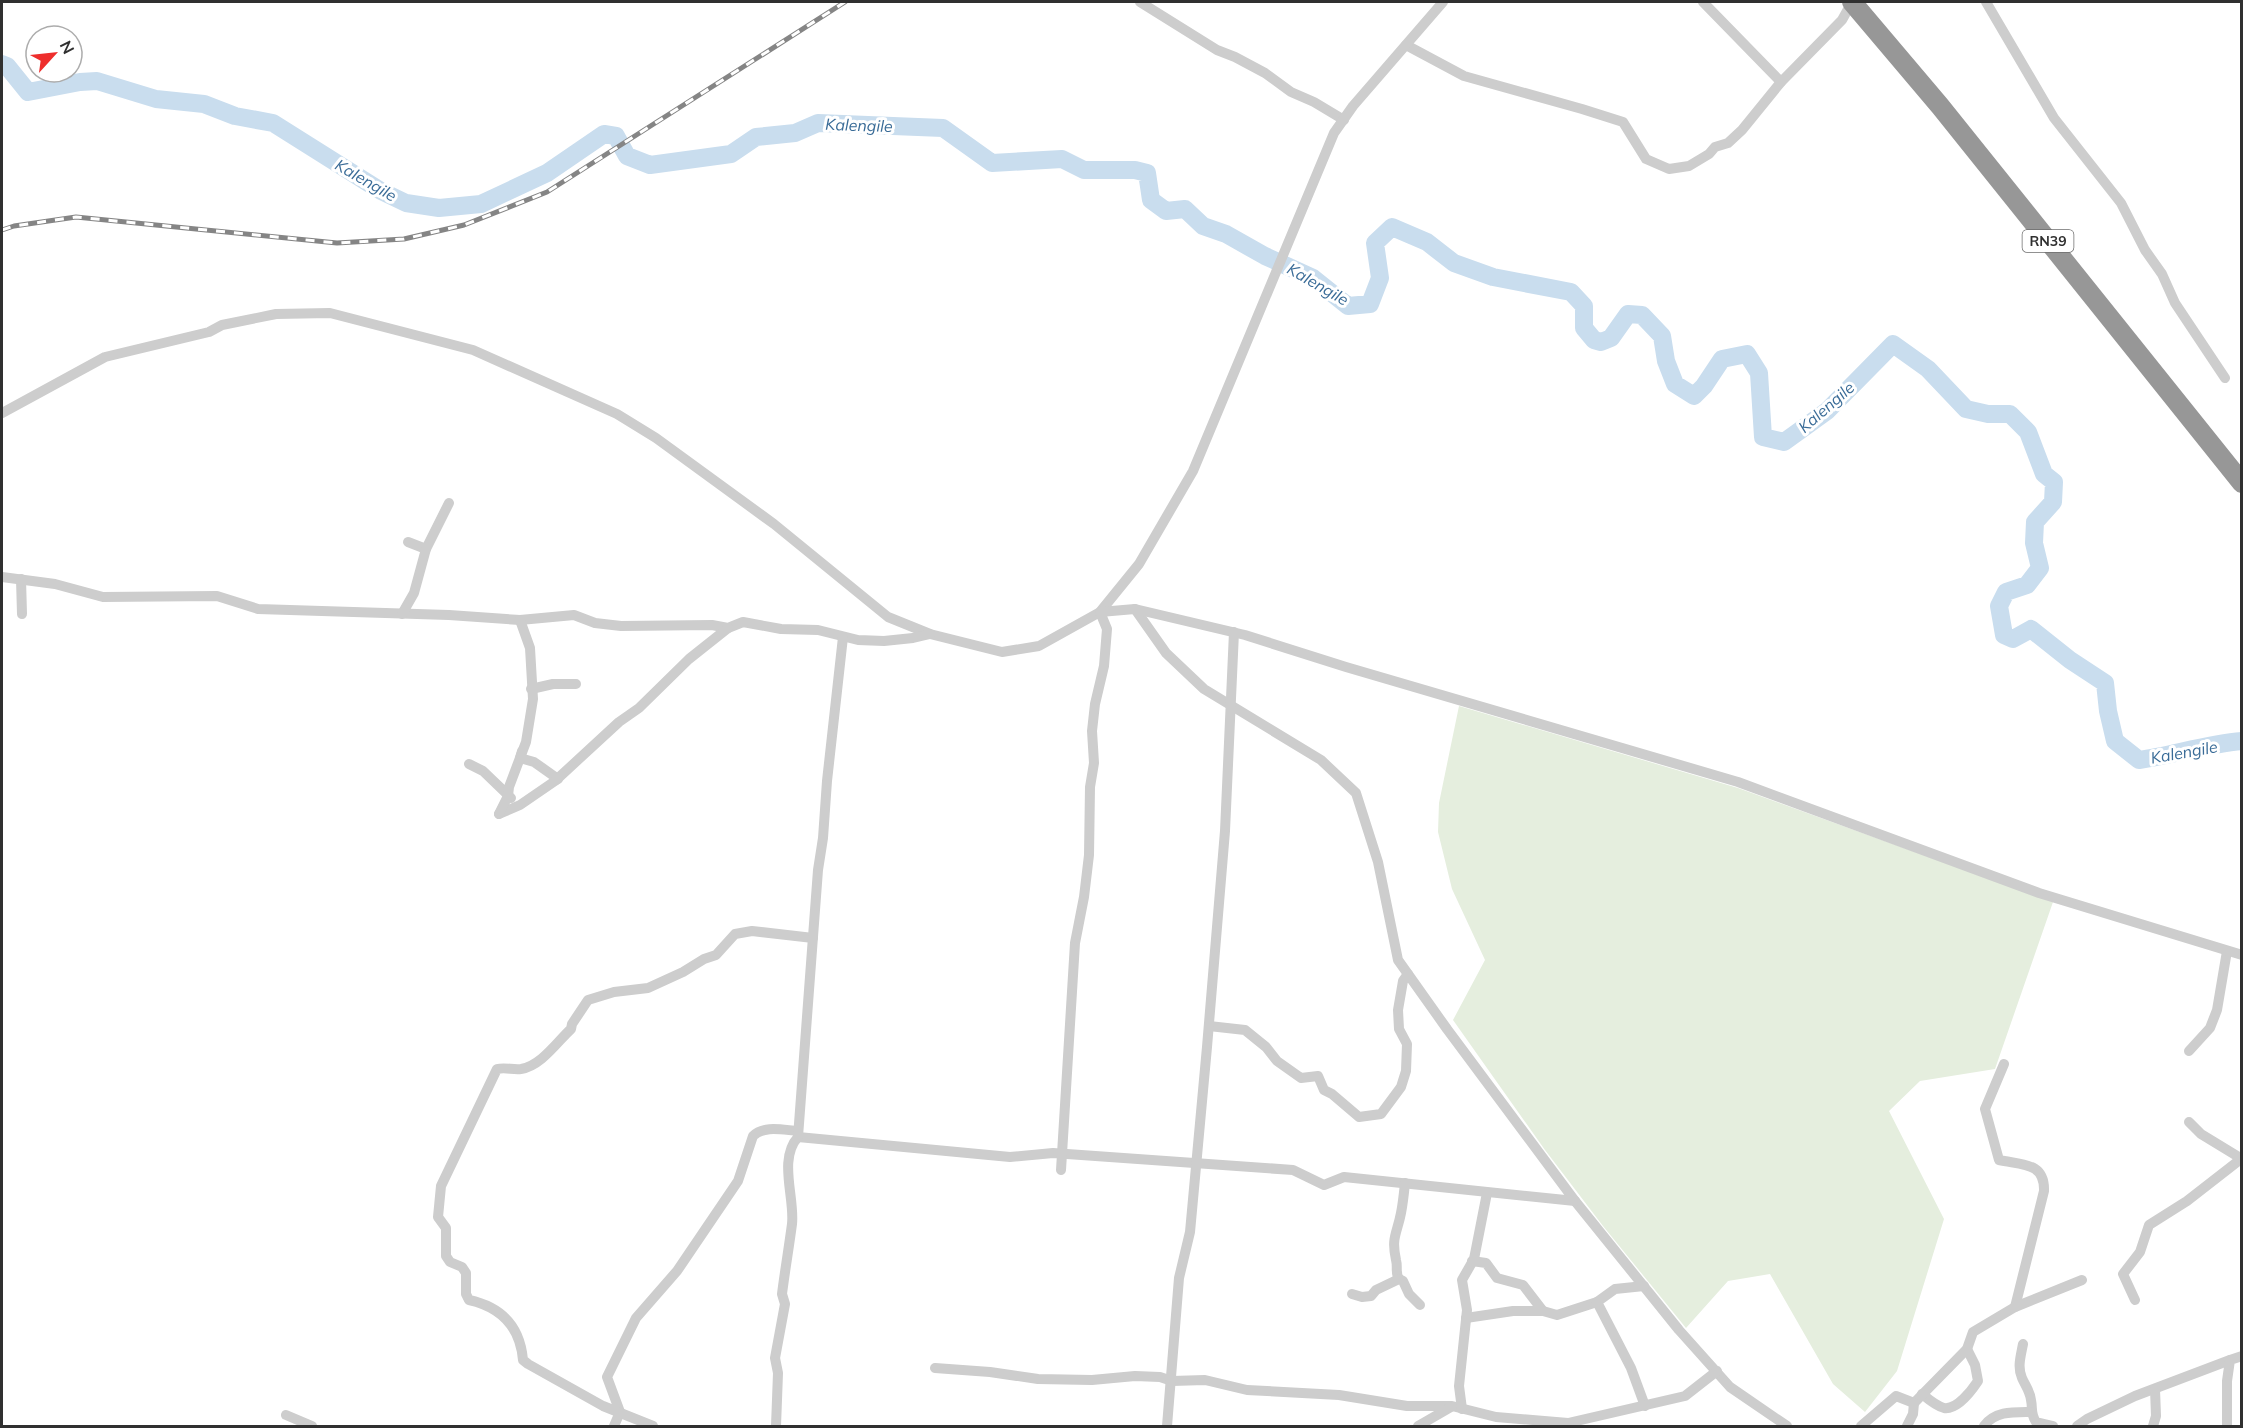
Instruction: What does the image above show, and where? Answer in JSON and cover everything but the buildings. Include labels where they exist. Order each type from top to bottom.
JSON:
[{"type":"highway","name":"RN39","points":[[1852,2],[1940,106],[2241,483]]},
{"type":"street","points":[[1140,2],[1217,50],[1236,57],[1265,73],[1291,92],[1314,102],[1344,120]]},
{"type":"street","points":[[2,413],[105,357],[209,332],[222,325],[276,314],[330,313],[473,350],[617,414],[656,438],[774,524],[888,616],[930,634],[1002,652],[1039,646],[1100,612],[1139,564],[1193,471],[1334,133],[1353,106],[1443,2]]},
{"type":"street","points":[[1703,2],[1781,82]]},
{"type":"street","points":[[1406,45],[1464,76],[1623,122],[1646,159],[1669,168],[1689,166],[1709,154],[1715,147],[1728,143],[1742,130],[1781,82],[1842,20],[1852,2]]},
{"type":"street","points":[[1986,2],[2054,118],[2121,203],[2145,250],[2162,274],[2175,303],[2224,378]]},
{"type":"street","points":[[402,614],[414,593],[426,549],[449,503]]},
{"type":"street","points":[[408,542],[426,549]]},
{"type":"street","points":[[2,577],[55,584],[103,597],[217,596],[258,609],[520,620],[574,615],[595,623],[621,626],[712,625],[728,628]]},
{"type":"street","points":[[21,579],[22,614]]},
{"type":"street","points":[[1100,612],[1135,609],[1234,632],[1738,782],[2038,893],[2241,955]]},
{"type":"street","points":[[1135,609],[1166,653],[1203,689],[1321,760],[1356,793],[1378,862],[1398,960],[1575,1201],[1679,1330],[1730,1386],[1787,1426]]},
{"type":"street","points":[[1061,1170],[1074,943],[1084,897],[1089,855],[1090,787],[1094,762],[1092,731],[1095,704],[1104,666],[1107,629],[1100,612]]},
{"type":"street","points":[[520,620],[530,648],[533,699],[526,742],[520,758],[534,762],[558,779]]},
{"type":"street","points":[[526,742],[508,787],[508,796],[499,814],[520,805],[558,779],[619,722],[639,708],[689,659],[728,628],[743,622],[781,628],[818,630],[843,637],[884,640],[930,634]]},
{"type":"street","points":[[1167,1426],[1179,1278],[1190,1232],[1209,1026],[1225,831],[1234,632]]},
{"type":"street","points":[[776,1426],[778,1373],[775,1358],[785,1304],[782,1294],[792,1222],[789,1156],[792,1143],[798,1134],[813,938],[843,637]]},
{"type":"street","points":[[531,689],[553,684],[576,684]]},
{"type":"street","points":[[469,764],[483,771],[520,805]]},
{"type":"street","points":[[653,1426],[603,1406],[528,1364],[523,1360],[522,1347],[513,1328],[499,1311],[469,1299],[466,1294],[466,1273],[462,1268],[450,1262],[446,1256],[446,1228],[438,1217],[441,1186],[497,1069],[505,1067],[521,1069],[537,1063],[571,1029],[588,1000],[614,992],[648,988],[716,955],[731,937],[741,933],[752,931],[813,938]]},
{"type":"street","points":[[2189,1051],[2210,1028],[2217,1010],[2227,951]]},
{"type":"street","points":[[1209,1026],[1245,1029],[1266,1047],[1277,1061],[1301,1078],[1318,1076],[1324,1090],[1359,1117],[1381,1114],[1401,1087],[1406,1071],[1407,1044],[1399,1029],[1398,1011],[1403,981],[1408,974]]},
{"type":"street","points":[[2004,1064],[1984,1109],[1999,1160],[2036,1168],[2044,1180],[2044,1191],[2015,1307]]},
{"type":"street","points":[[2135,1300],[2123,1274],[2140,1252],[2149,1225],[2187,1201],[2241,1159],[2201,1134],[2189,1122]]},
{"type":"street","points":[[614,1426],[620,1412],[607,1377],[636,1318],[677,1271],[738,1181],[753,1136],[768,1129],[1010,1158],[1062,1153],[1293,1170],[1324,1185],[1344,1177],[1575,1201]]},
{"type":"street","points":[[1405,1183],[1401,1214],[1393,1237],[1396,1275],[1420,1305]]},
{"type":"street","points":[[1457,1408],[1467,1310],[1462,1280],[1472,1261],[1487,1193]]},
{"type":"street","points":[[1472,1261],[1486,1263],[1497,1278],[1523,1285],[1543,1311]]},
{"type":"street","points":[[1352,1294],[1362,1297],[1371,1296],[1376,1290],[1399,1279]]},
{"type":"street","points":[[1907,1426],[1913,1414],[1914,1403],[1967,1349],[1973,1332],[2015,1307],[2082,1280]]},
{"type":"street","points":[[1466,1318],[1513,1311],[1543,1311],[1557,1315],[1597,1302],[1615,1289],[1644,1287]]},
{"type":"street","points":[[1597,1302],[1631,1368],[1644,1406]]},
{"type":"street","points":[[2023,1344],[2019,1364],[2021,1377],[2027,1385],[2031,1400],[2030,1412],[2036,1422],[2053,1426]]},
{"type":"street","points":[[1922,1395],[1943,1408],[1950,1408],[1957,1404],[1978,1381],[1975,1365],[1967,1349]]},
{"type":"street","points":[[2077,1426],[2108,1408],[2236,1358]]},
{"type":"street","points":[[2227,1426],[2227,1381],[2236,1358]]},
{"type":"street","points":[[935,1368],[990,1372],[1038,1379],[1092,1380],[1135,1376],[1160,1377],[1172,1381],[1205,1380],[1247,1390],[1339,1395],[1407,1406],[1457,1408],[1496,1422],[1578,1424],[1685,1396],[1718,1371]]},
{"type":"street","points":[[2153,1426],[2156,1416],[2155,1389]]},
{"type":"street","points":[[1861,1426],[1896,1396],[1914,1403]]},
{"type":"street","points":[[1418,1426],[1457,1408]]},
{"type":"street","points":[[1984,1426],[1990,1418],[1999,1415],[2030,1412]]},
{"type":"street","points":[[286,1415],[312,1426]]},
{"type":"green space","points":[[1459,706],[1738,788],[2053,902],[1995,1069],[1920,1081],[1889,1111],[1944,1219],[1897,1371],[1865,1412],[1833,1384],[1770,1274],[1728,1281],[1686,1328],[1545,1150],[1453,1020],[1485,960],[1452,889],[1438,832],[1439,803]]},
{"type":"waterway","name":"Kalengile","points":[[2,64],[7,66],[28,92],[97,81],[156,99],[204,104],[235,116],[273,123],[381,191],[406,203],[439,208],[481,204],[547,173],[604,134],[616,136],[627,156],[650,165],[731,154],[756,137],[795,133],[818,123],[943,128],[992,163],[1062,159],[1084,170],[1135,170],[1147,173],[1151,200],[1166,211],[1185,209],[1203,226],[1226,234],[1265,256],[1313,278],[1348,306],[1370,304],[1380,278],[1375,243],[1392,227],[1427,242],[1454,263],[1493,277],[1571,292],[1584,306],[1584,328],[1594,340],[1601,342],[1611,338],[1628,314],[1642,315],[1662,336],[1666,361],[1675,384],[1694,396],[1704,386],[1722,359],[1747,354],[1759,373],[1763,437],[1784,442],[1827,411],[1893,344],[1928,369],[1966,409],[1988,414],[2010,414],[2028,432],[2044,474],[2054,482],[2053,502],[2035,522],[2034,543],[2040,568],[2027,585],[2006,592],[1999,606],[2004,635],[2013,639],[2031,629],[2070,660],[2105,683],[2108,711],[2115,741],[2139,760],[2242,741]]},
{"type":"railway","points":[[2,230],[14,226],[76,217],[337,243],[404,239],[464,225],[547,192],[845,2]]}]
